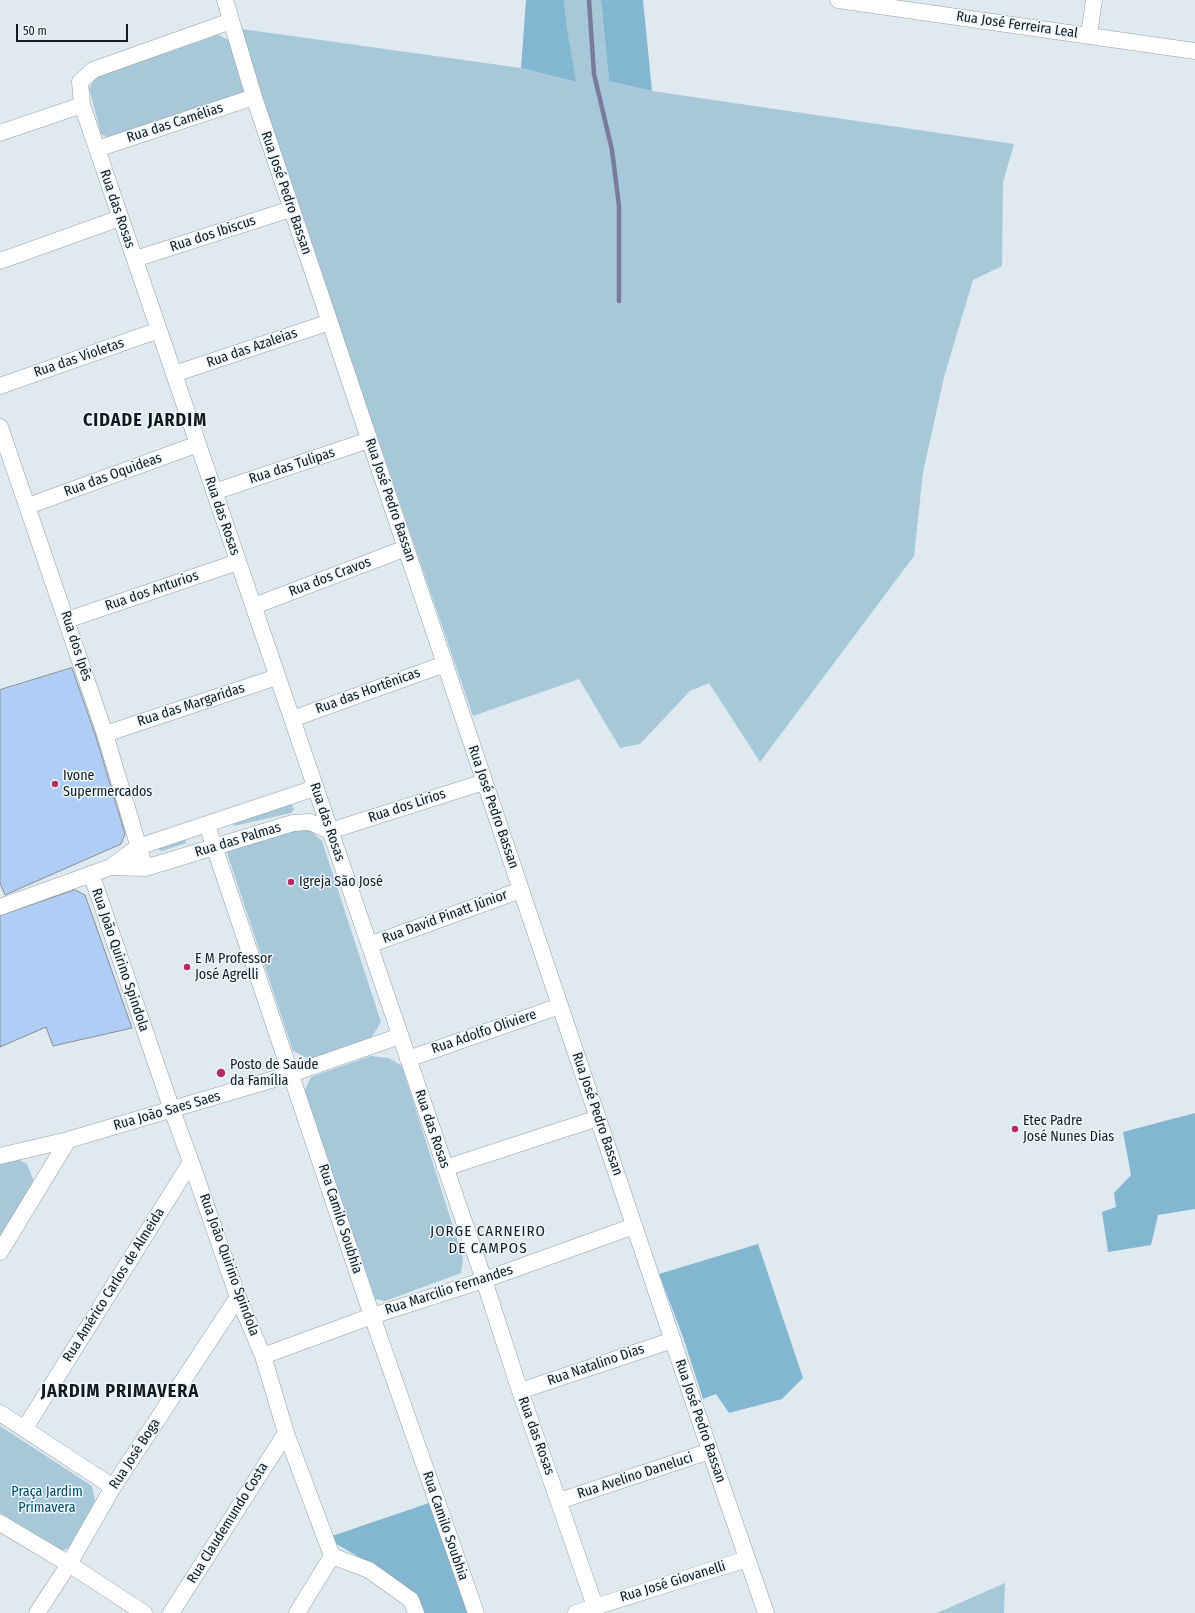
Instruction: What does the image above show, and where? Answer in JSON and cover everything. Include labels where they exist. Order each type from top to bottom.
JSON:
[{"type":"street","name":"Rua José Pedro Bassan","points":[[225,0],[254,98],[291,209],[710,1452],[766,1613]]},
{"type":"street","name":"Rua José Ferreira Leal","points":[[838,0],[1195,51]]},
{"type":"street","points":[[1089,35],[1094,0]]},
{"type":"street","name":"Rua das Rosas","points":[[231,21],[93,70],[80,82],[82,105],[484,1280],[520,1391],[596,1606]]},
{"type":"street","name":"Rua das Camélias","points":[[97,149],[254,98]]},
{"type":"street","points":[[0,133],[82,105]]},
{"type":"street","name":"Rua dos Ibiscus","points":[[135,259],[291,209]]},
{"type":"street","points":[[0,261],[120,218]]},
{"type":"street","name":"Rua das Azaleias","points":[[174,374],[330,322]]},
{"type":"street","name":"Rua das Violetas","points":[[0,386],[159,330]]},
{"type":"street","name":"Rua dos Ipês","points":[[0,427],[105,734],[145,868]]},
{"type":"street","name":"Rua das Tulipas","points":[[214,492],[369,440]]},
{"type":"street","name":"Rua das Oquideas","points":[[28,506],[198,444]]},
{"type":"street","name":"Rua dos Cravos","points":[[254,606],[406,548]]},
{"type":"street","name":"Rua dos Anturios","points":[[67,620],[238,562]]},
{"type":"street","name":"Rua das Hortênicas","points":[[292,719],[445,664]]},
{"type":"street","name":"Rua das Margaridas","points":[[105,734],[278,677]]},
{"type":"street","name":"Rua dos Lírios","points":[[330,831],[484,782]]},
{"type":"street","name":"Rua das Palmas","points":[[111,867],[138,847],[315,788]]},
{"type":"street","name":"Rua das Palmas","points":[[111,867],[145,868],[215,848],[293,823],[310,822],[330,831]]},
{"type":"street","name":"Rua Camilo Soubhia","points":[[207,825],[372,1316],[476,1613]]},
{"type":"street","points":[[0,907],[111,867]]},
{"type":"street","name":"Rua João Quirino Spindola","points":[[90,874],[238,1297],[263,1356],[286,1433],[332,1556]]},
{"type":"street","name":"Rua David Pinatt Júnior","points":[[369,945],[521,890]]},
{"type":"street","name":"Rua Adolfo Oliviere","points":[[408,1058],[560,1006]]},
{"type":"street","name":"Rua João Saes Saes","points":[[0,1156],[68,1140],[172,1110],[291,1074],[400,1036]]},
{"type":"street","points":[[445,1168],[598,1118]]},
{"type":"street","points":[[0,1252],[68,1140]]},
{"type":"street","name":"Rua Américo Carlos de Almeida","points":[[25,1428],[191,1162]]},
{"type":"street","name":"Rua Marcilio Fernandes","points":[[263,1356],[372,1316],[484,1280],[634,1226]]},
{"type":"street","name":"Rua José Boga","points":[[37,1613],[69,1564],[114,1487],[238,1297]]},
{"type":"street","name":"Rua Natalino Dias","points":[[520,1391],[673,1340]]},
{"type":"street","points":[[0,1413],[114,1487]]},
{"type":"street","name":"Rua Claudemundo Costa","points":[[171,1613],[286,1433]]},
{"type":"street","name":"Rua Avelino Daneluci","points":[[559,1501],[710,1452]]},
{"type":"street","points":[[0,1523],[69,1564],[144,1613]]},
{"type":"street","points":[[297,1613],[332,1556],[369,1570],[411,1600],[416,1613]]},
{"type":"street","name":"Rua José Giovanelli","points":[[576,1613],[747,1559]]},
{"type":"green space","points":[[564,0],[601,0],[609,81],[652,91],[1014,144],[1003,182],[1002,266],[973,280],[944,377],[923,472],[914,556],[760,762],[709,683],[690,691],[640,744],[620,748],[579,679],[473,716],[337,320],[261,93],[242,29],[521,68],[575,82]]},
{"type":"green space","points":[[218,35],[229,40],[245,87],[243,96],[112,140],[101,134],[89,88],[96,77]]},
{"type":"green space","points":[[291,803],[294,809],[291,813],[234,826],[233,822]]},
{"type":"green space","points":[[286,824],[309,829],[322,841],[381,1022],[371,1038],[309,1059],[293,1051],[226,850]]},
{"type":"green space","points":[[186,837],[186,843],[162,851],[159,850],[158,846]]},
{"type":"green space","points":[[371,1056],[389,1058],[402,1066],[463,1258],[461,1273],[385,1301],[375,1299],[304,1092],[311,1077]]},
{"type":"green space","points":[[16,1158],[27,1164],[33,1179],[33,1186],[0,1238],[0,1162]]},
{"type":"green space","name":"Praça Jardim Primavera","points":[[0,1426],[92,1486],[95,1501],[69,1548],[59,1552],[0,1513]]},
{"type":"green space","points":[[1005,1583],[1004,1613],[937,1613]]},
{"type":"shaded area","points":[[526,0],[564,0],[576,82],[521,68]]},
{"type":"shaded area","points":[[601,0],[643,0],[652,91],[609,81]]},
{"type":"shaded area","points":[[1195,1113],[1195,1209],[1158,1215],[1151,1245],[1108,1252],[1102,1212],[1116,1207],[1114,1193],[1131,1175],[1123,1132]]},
{"type":"shaded area","points":[[758,1244],[803,1378],[782,1399],[729,1413],[716,1394],[703,1399],[683,1337],[659,1274]]},
{"type":"shaded area","points":[[429,1503],[468,1613],[420,1613],[372,1565],[335,1543],[332,1536]]},
{"type":"building","name":"Ivone Supermercados","points":[[72,668],[96,737],[125,834],[121,844],[5,895],[0,883],[0,690]]},
{"type":"building","points":[[75,890],[85,895],[132,1028],[53,1046],[46,1027],[0,1047],[0,916]]},
{"type":"waterway","points":[[589,0],[594,74],[612,150],[619,206],[619,301]]},
{"type":"place","name":"Ivone Supermercados","points":[[55,784]]},
{"type":"place","name":"Igreja São José","points":[[291,882]]},
{"type":"place","name":"E M Professor José Agrelli","points":[[187,967]]},
{"type":"place","name":"Posto de Saúde da Família","points":[[221,1073]]},
{"type":"place","name":"Etec Padre José Nunes Dias","points":[[1015,1129]]},
{"type":"district","name":"CIDADE JARDIM","points":[[145,421]]},
{"type":"district","name":"JORGE CARNEIRO DE CAMPOS","points":[[488,1240]]},
{"type":"district","name":"JARDIM PRIMAVERA","points":[[120,1392]]}]
